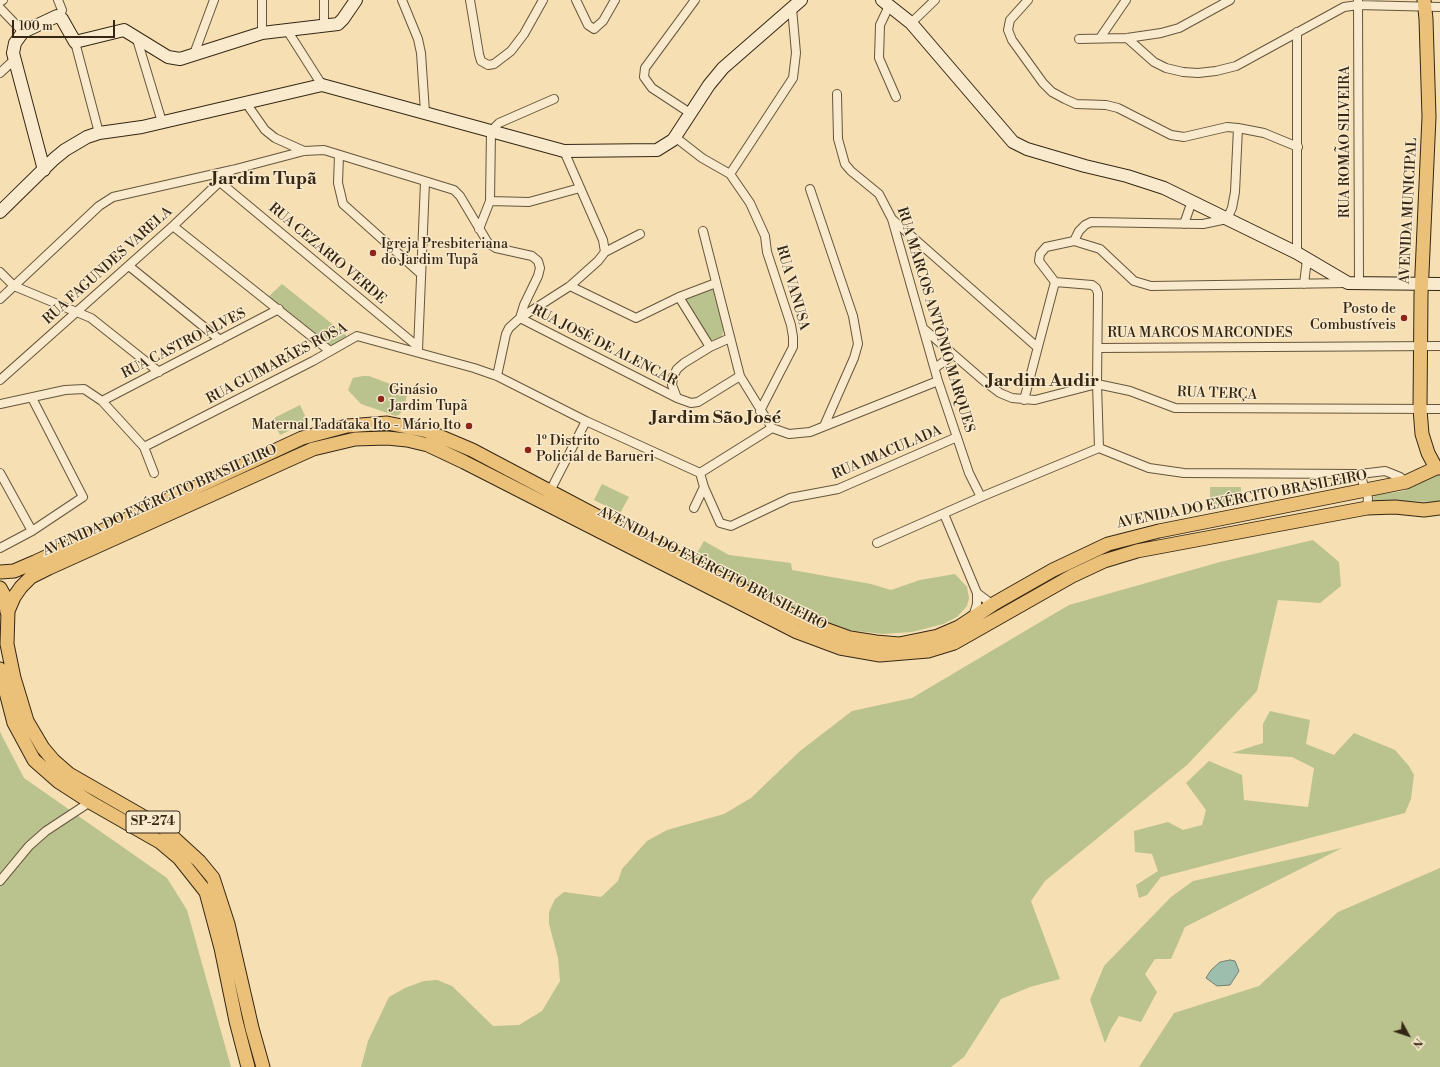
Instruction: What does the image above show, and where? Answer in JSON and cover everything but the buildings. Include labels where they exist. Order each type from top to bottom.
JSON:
[{"type":"main road","points":[[44,170],[14,60],[13,48],[18,37],[23,32],[55,16],[60,17],[75,42],[124,30],[135,35],[173,59],[180,59],[262,33],[338,24],[356,0]]},
{"type":"main road","points":[[0,212],[65,150],[87,137],[99,133],[120,131],[162,122],[322,85],[564,151],[652,150],[663,147],[675,137],[690,113],[724,68],[801,0]]},
{"type":"main road","points":[[886,3],[911,23],[1013,142],[1027,149],[1147,182],[1192,201],[1353,283],[1440,284]]},
{"type":"main road","name":"AVENIDA MUNICIPAL","points":[[1424,3],[1426,19],[1429,117],[1422,283],[1420,409],[1422,434],[1428,453],[1439,468]]},
{"type":"main road","name":"AVENIDA DO EXÉRCITO BRASILEIRO","points":[[0,572],[14,571],[36,562],[302,438],[347,426],[387,423],[427,431],[472,450],[551,490],[625,531],[806,622],[827,631],[856,639],[899,644],[938,636],[959,627],[995,603],[1053,570],[1108,544],[1160,531],[1365,492],[1406,482],[1439,468]]},
{"type":"main road","name":"AVENIDA DO EXÉRCITO BRASILEIRO","points":[[4,616],[14,597],[31,577],[306,452],[355,439],[387,438],[428,445],[544,502],[772,620],[819,642],[858,653],[880,656],[928,651],[954,643],[1072,576],[1104,561],[1137,551],[1368,508],[1395,507],[1424,510],[1440,508]]},
{"type":"main road","points":[[0,588],[5,597],[4,616]]},
{"type":"main road","name":"SP-274","points":[[4,616],[7,644],[14,678],[27,721],[42,748],[69,774],[163,828],[199,861],[213,878],[228,924],[247,1008],[263,1067]]},
{"type":"main road","points":[[954,643],[959,627]]},
{"type":"main road","name":"SP-274","points":[[0,669],[14,723],[27,751],[44,770],[90,802],[160,842],[179,858],[206,892],[216,928],[236,1021],[248,1067]]},
{"type":"street","points":[[58,0],[62,10],[60,17]]},
{"type":"street","points":[[194,54],[214,0]]},
{"type":"street","points":[[262,0],[262,33]]},
{"type":"street","points":[[324,0],[324,26]]},
{"type":"street","points":[[402,0],[418,39],[425,112]]},
{"type":"street","points":[[470,0],[481,61],[488,65],[494,64],[511,51],[524,34],[542,1]]},
{"type":"street","points":[[576,0],[588,25],[594,29],[603,21],[615,0]]},
{"type":"street","points":[[690,113],[652,88],[644,77],[645,68],[695,0]]},
{"type":"street","points":[[911,23],[935,0]]},
{"type":"street","points":[[1028,0],[1010,20],[1008,30],[1012,40],[1043,83],[1052,92],[1065,100],[1076,104],[1106,105],[1118,108],[1171,135],[1184,137],[1227,127],[1238,128],[1264,132],[1298,147]]},
{"type":"street","points":[[1100,38],[1126,0]]},
{"type":"street","points":[[1079,39],[1090,40],[1100,38],[1127,38],[1161,33],[1179,28],[1230,0]]},
{"type":"street","points":[[886,3],[880,25],[879,58],[896,97]]},
{"type":"street","points":[[1127,38],[1154,62],[1160,65],[1182,72],[1198,73],[1216,71],[1236,66],[1344,7],[1358,3],[1424,3],[1440,7]]},
{"type":"street","name":"RUA ROMÃO SILVEIRA","points":[[1353,283],[1358,3]]},
{"type":"street","points":[[0,8],[23,32]]},
{"type":"street","points":[[675,137],[702,158],[730,174],[793,78],[796,53],[792,8]]},
{"type":"street","points":[[287,30],[322,85]]},
{"type":"street","points":[[1297,32],[1298,147],[1304,284]]},
{"type":"street","points":[[135,35],[162,122]]},
{"type":"street","points":[[75,42],[99,133]]},
{"type":"street","points":[[0,73],[14,60]]},
{"type":"street","name":"RUA MARCOS ANTÔNIO MARQUES","points":[[837,94],[838,139],[845,164],[851,171],[879,194],[892,219],[938,380],[970,473],[981,497]]},
{"type":"street","points":[[479,229],[490,201],[492,131],[499,123],[554,98]]},
{"type":"street","points":[[246,103],[265,130],[275,138],[304,151]]},
{"type":"street","points":[[1074,241],[1079,231],[1091,222],[1203,224],[1227,219],[1232,208],[1235,192],[1238,128]]},
{"type":"street","points":[[0,299],[99,206],[113,197],[232,170],[304,151],[324,150],[454,190],[460,196],[488,243],[496,248],[532,256],[538,261],[540,268],[538,276],[524,305],[520,318]]},
{"type":"street","points":[[564,151],[603,240],[605,252]]},
{"type":"street","points":[[339,155],[338,183],[343,204],[420,273]]},
{"type":"street","name":"RUA FAGUNDES VARELA","points":[[0,380],[174,226],[221,183],[232,170]]},
{"type":"street","name":"RUA VANUSA","points":[[730,174],[750,203],[765,236],[767,252],[791,325],[793,337],[793,348],[760,410]]},
{"type":"street","points":[[418,349],[425,182]]},
{"type":"street","name":"RUA CEZARIO VERDE","points":[[221,183],[418,349]]},
{"type":"street","points":[[490,201],[529,202],[580,188]]},
{"type":"street","points":[[810,189],[854,316],[858,344],[850,369],[824,426]]},
{"type":"street","points":[[1184,224],[1192,201]]},
{"type":"street","points":[[892,219],[1037,347]]},
{"type":"street","points":[[174,226],[330,351]]},
{"type":"street","points":[[702,231],[740,376],[772,428],[789,434],[799,434],[824,426],[938,380]]},
{"type":"street","points":[[497,376],[506,334],[509,328],[520,318],[570,286],[598,261],[605,252],[640,234]]},
{"type":"street","points":[[1099,448],[1097,384],[1098,293],[1096,288],[1092,285],[1055,282],[1039,261],[1040,254],[1046,247],[1074,241],[1100,249],[1134,281],[1151,286],[1353,283]]},
{"type":"street","points":[[129,266],[220,340]]},
{"type":"street","points":[[0,272],[14,286],[78,312],[97,322],[159,372]]},
{"type":"street","points":[[1024,400],[1055,282]]},
{"type":"street","points":[[570,286],[631,317],[636,318],[643,316],[679,297],[716,283]]},
{"type":"street","points":[[679,297],[710,347]]},
{"type":"street","name":"RUA CASTRO ALVES","points":[[102,401],[279,309]]},
{"type":"street","name":"RUA JOSÉ DE ALENCAR","points":[[520,318],[677,398],[691,403],[698,402],[740,376]]},
{"type":"street","name":"RUA TERÇA","points":[[924,329],[953,355],[1000,393],[1024,400],[1046,398],[1097,384],[1130,391],[1175,408],[1440,409]]},
{"type":"street","name":"RUA GUIMARÃES ROSA","points":[[144,447],[357,336],[418,349],[497,376],[586,421],[700,473]]},
{"type":"street","points":[[677,398],[672,385],[673,377],[677,369],[710,347],[730,338]]},
{"type":"street","name":"RUA MARCOS MARCONDES","points":[[1098,348],[1440,346]]},
{"type":"street","points":[[935,368],[953,355]]},
{"type":"street","points":[[0,404],[76,388],[84,389],[102,401],[144,447],[154,473]]},
{"type":"street","points":[[0,548],[32,531],[83,497],[32,398]]},
{"type":"street","points":[[544,502],[586,421]]},
{"type":"street","points":[[700,473],[772,428]]},
{"type":"street","name":"RUA IMACULADA","points":[[700,473],[704,487],[720,523],[731,526],[790,498],[838,489],[957,437]]},
{"type":"street","points":[[877,543],[981,497],[1099,448],[1149,468],[1184,473],[1360,474],[1385,471],[1400,477],[1406,482]]},
{"type":"street","points":[[0,473],[32,531]]},
{"type":"street","points":[[1360,474],[1368,508]]},
{"type":"street","points":[[694,508],[704,487]]},
{"type":"street","points":[[944,514],[978,593],[983,598],[995,603]]},
{"type":"street","points":[[973,617],[977,604],[978,593]]},
{"type":"street","points":[[0,881],[29,846],[46,831],[90,802]]},
{"type":"green space","points":[[282,284],[346,335],[346,337],[332,346],[326,345],[268,297]]},
{"type":"green space","points":[[714,288],[724,327],[722,337],[711,340],[685,299],[686,297]]},
{"type":"green space","name":"Ginásio Jardim Tupã","points":[[369,376],[398,387],[407,394],[405,406],[400,414],[396,416],[361,404],[348,390],[353,378]]},
{"type":"green space","points":[[300,405],[308,422],[280,435],[272,419]]},
{"type":"green space","points":[[1440,473],[1440,502],[1376,501],[1372,499],[1375,495],[1404,491],[1431,476]]},
{"type":"green space","points":[[602,484],[629,497],[620,513],[594,500]]},
{"type":"green space","points":[[1210,487],[1241,487],[1241,505],[1210,505]]},
{"type":"green space","points":[[1313,540],[1339,562],[1341,586],[1320,603],[1278,600],[1257,691],[1187,765],[1045,881],[1031,901],[1060,979],[1030,987],[1001,999],[964,1057],[951,1067],[361,1067],[368,1041],[389,997],[405,988],[424,981],[437,980],[452,986],[493,1026],[519,1025],[542,1011],[560,981],[558,958],[549,924],[549,912],[555,899],[564,892],[601,897],[618,881],[622,869],[647,841],[667,830],[724,814],[751,798],[800,751],[852,711],[912,698],[1069,605],[1220,562]]},
{"type":"green space","points":[[704,541],[729,555],[791,563],[792,570],[871,584],[891,590],[920,580],[955,574],[967,587],[969,598],[967,606],[957,617],[943,624],[912,632],[883,634],[846,630],[822,623],[694,558]]},
{"type":"green space","points":[[1270,711],[1310,720],[1306,744],[1334,755],[1354,733],[1395,750],[1409,766],[1414,775],[1411,799],[1405,813],[1161,877],[1147,895],[1139,898],[1136,885],[1158,871],[1152,854],[1135,852],[1134,831],[1168,822],[1183,830],[1202,825],[1206,810],[1186,783],[1209,761],[1242,775],[1244,800],[1308,807],[1314,768],[1292,757],[1232,753],[1263,743],[1263,724]]},
{"type":"green space","points":[[0,732],[24,778],[167,878],[187,910],[231,1067],[0,1067]]},
{"type":"green space","points":[[1342,848],[1185,927],[1171,959],[1155,959],[1145,974],[1157,992],[1141,1022],[1119,1016],[1105,1043],[1090,1000],[1104,966],[1171,897],[1193,881]]},
{"type":"green space","points":[[1440,868],[1440,1067],[1139,1067],[1174,1013],[1259,986],[1338,912]]},
{"type":"shaded area","points":[[1230,960],[1235,961],[1239,971],[1230,985],[1217,986],[1206,978],[1211,970],[1220,962]]},
{"type":"place","name":"Igreja Presbiteriana do Jardim Tupã","points":[[373,253]]},
{"type":"place","name":"Posto de Combustíveis","points":[[1404,318]]},
{"type":"place","name":"Ginásio Jardim Tupã","points":[[381,399]]},
{"type":"place","name":"Maternal Tadataka Ito - Mário Ito","points":[[469,426]]},
{"type":"place","name":"1º Distrito Policial de Barueri","points":[[528,450]]},
{"type":"district","name":"Jardim Tupã","points":[[264,180]]},
{"type":"district","name":"Jardim Audir","points":[[1043,382]]},
{"type":"district","name":"Jardim São José","points":[[716,419]]}]
